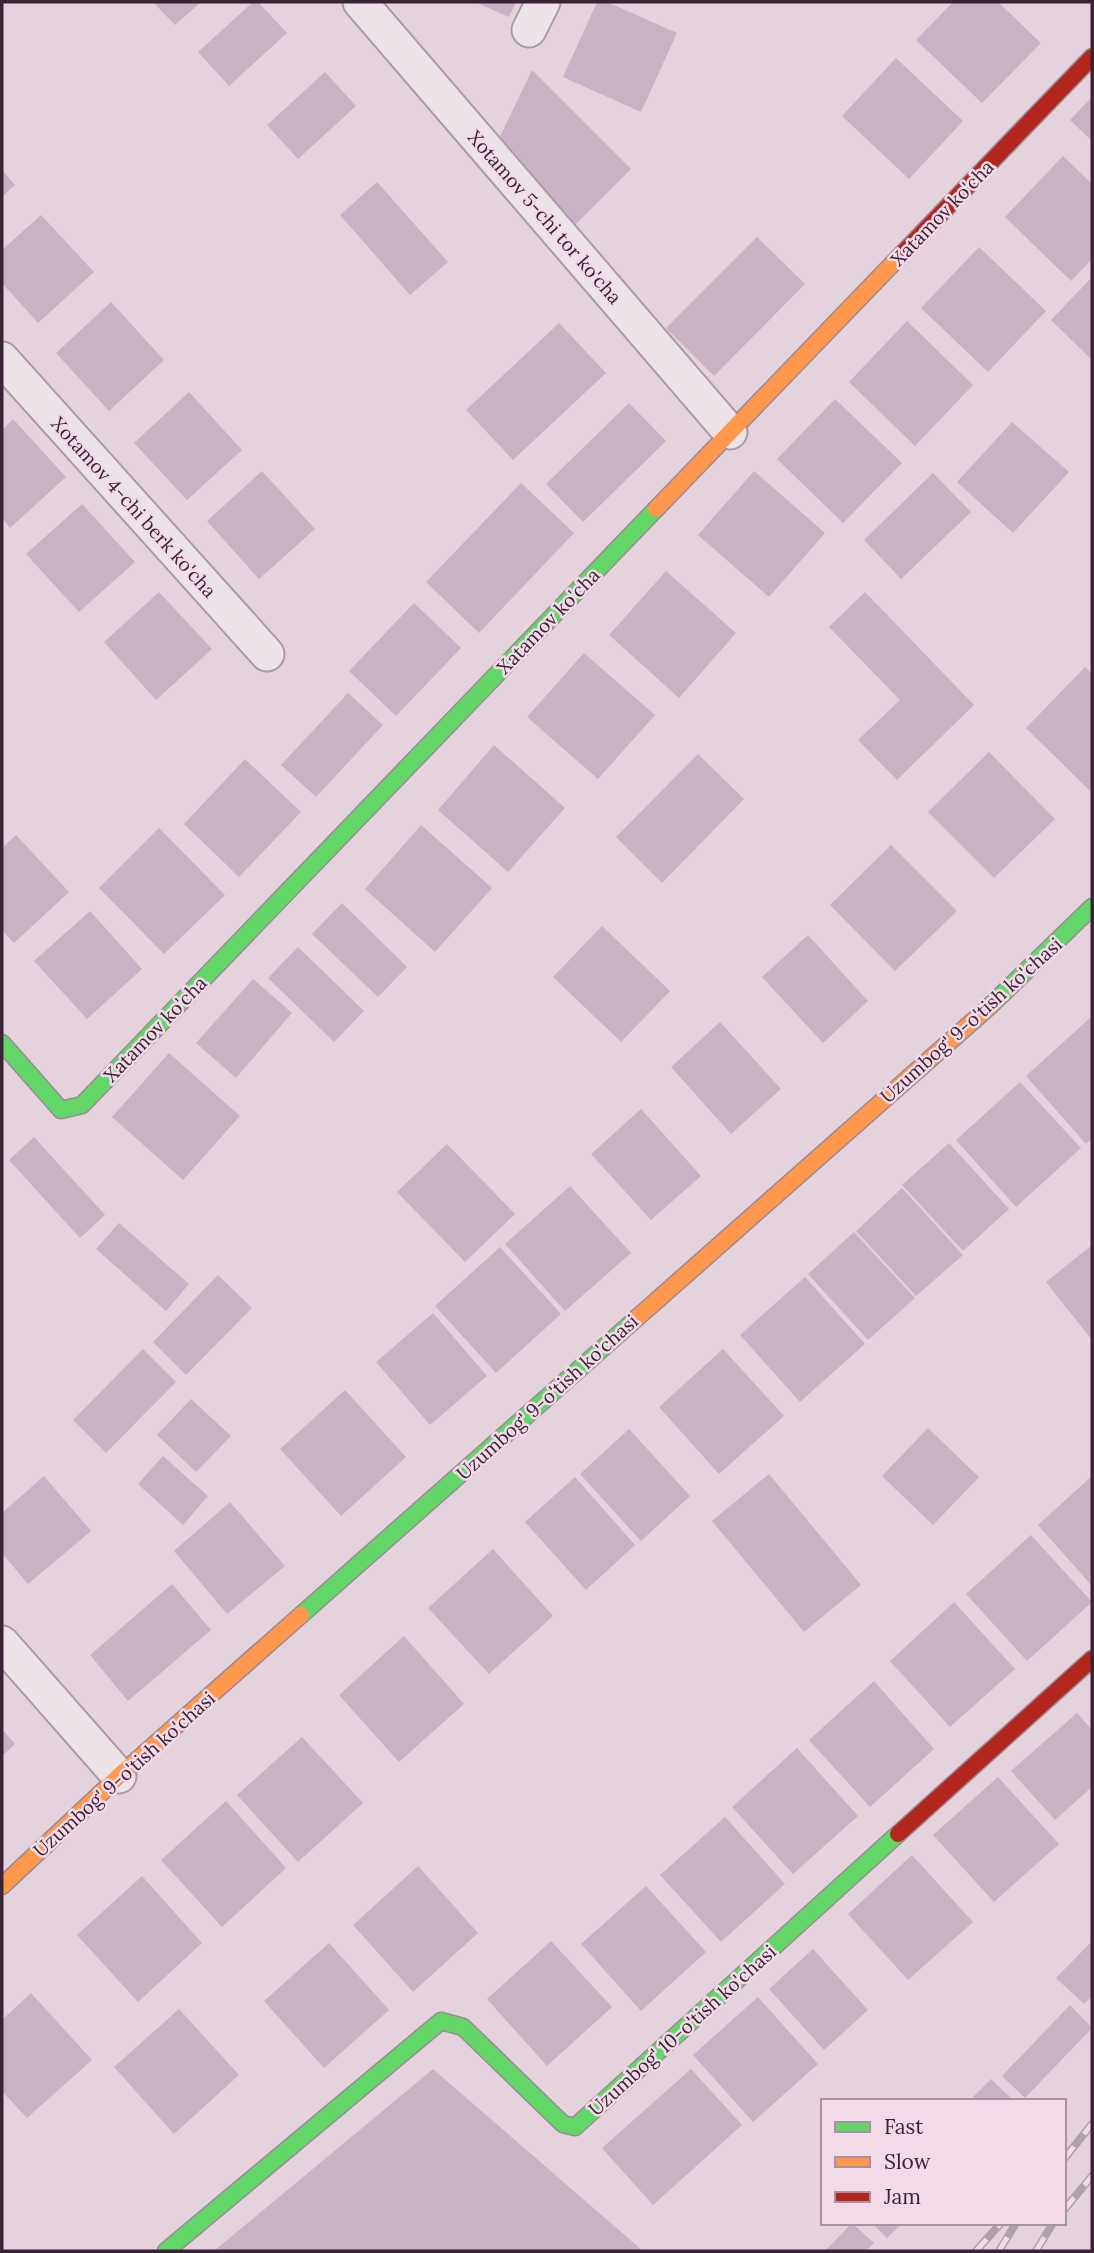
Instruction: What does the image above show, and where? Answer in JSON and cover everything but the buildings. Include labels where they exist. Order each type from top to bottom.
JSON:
[{"type":"street","name":"Xotamov 5-chi tor ko'cha","points":[[360,2],[730,432]]},
{"type":"street","name":"Xatamov ko'cha","points":[[2,1043],[61,1110],[82,1104],[1092,57]]},
{"type":"street","name":"Xotamov 4-chi berk ko'cha","points":[[2,359],[267,654]]},
{"type":"street","name":"Uzumbog' 9-o'tish ko'chasi","points":[[2,1886],[119,1776],[1011,987],[1092,907]]},
{"type":"street","points":[[2,1643],[119,1776]]},
{"type":"street","name":"Uzumbog' 10-o'tish ko'chasi","points":[[166,2251],[441,2021],[463,2027],[563,2124],[575,2127],[1092,1659]]},
{"type":"railway","points":[[1066,2156],[1092,2124]]},
{"type":"railway","points":[[1066,2208],[1092,2176]]},
{"type":"railway","points":[[976,2251],[999,2225]]},
{"type":"railway","points":[[999,2251],[1015,2225]]},
{"type":"railway","points":[[1036,2251],[1052,2225]]},
{"type":"traffic: fast","points":[[2,1043],[61,1110],[82,1105],[656,509]]},
{"type":"traffic: fast","points":[[990,1006],[1092,907]]},
{"type":"traffic: fast","points":[[301,1615],[638,1317]]},
{"type":"traffic: fast","points":[[166,2251],[441,2021],[463,2027],[563,2124],[575,2127],[898,1834]]},
{"type":"traffic: slow","points":[[656,509],[902,254]]},
{"type":"traffic: slow","points":[[638,1317],[990,1006]]},
{"type":"traffic: slow","points":[[2,1886],[119,1776],[301,1615]]},
{"type":"traffic: jam","points":[[902,254],[1092,57]]},
{"type":"traffic: jam","points":[[898,1834],[1092,1659]]}]
